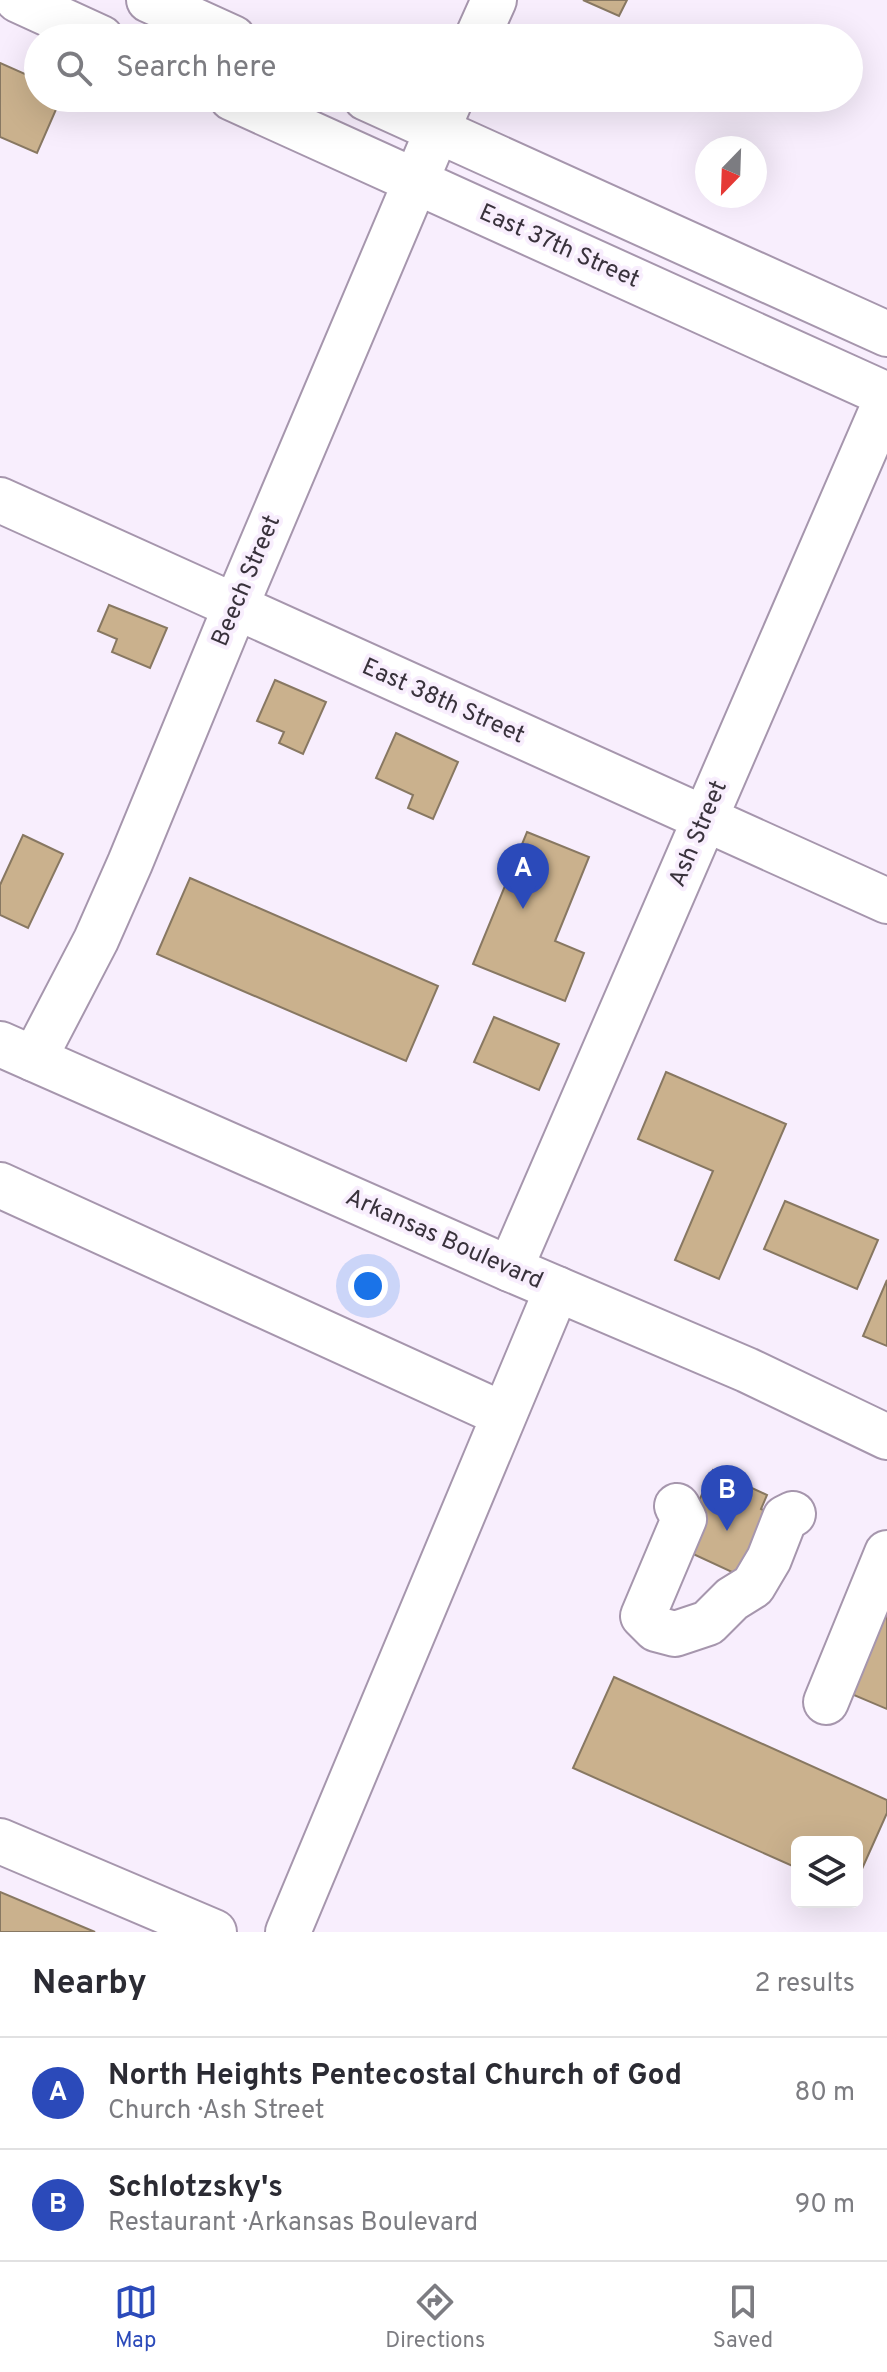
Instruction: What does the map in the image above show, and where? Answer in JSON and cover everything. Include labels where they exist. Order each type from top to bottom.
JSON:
[{"type":"street","points":[[18,0],[70,24]]},
{"type":"street","points":[[149,0],[202,24]]},
{"type":"street","points":[[483,24],[494,0]]},
{"type":"street","name":"East 37th Street","points":[[263,112],[887,397]]},
{"type":"street","points":[[444,114],[887,334]]},
{"type":"street","name":"Beech Street","points":[[17,1052],[96,940],[444,114]]},
{"type":"street","name":"Ash Street","points":[[510,1269],[887,397]]},
{"type":"street","name":"East 38th Street","points":[[0,500],[887,901]]},
{"type":"street","name":"Arkansas Boulevard","points":[[17,1052],[747,1370],[887,1437]]},
{"type":"street","points":[[0,1185],[504,1415]]},
{"type":"street","points":[[288,1932],[557,1289]]},
{"type":"street","points":[[677,1506],[684,1519],[643,1616],[656,1629],[675,1634],[708,1623],[732,1599],[753,1586],[769,1559],[785,1518],[793,1514]]},
{"type":"street","points":[[826,1702],[887,1553]]},
{"type":"street","points":[[0,1841],[214,1932]]},
{"type":"building","points":[[583,0],[627,0],[619,16]]},
{"type":"building","points":[[0,63],[24,74],[24,112],[55,112],[37,153],[0,137]]},
{"type":"building","points":[[109,605],[167,628],[150,668],[112,652],[117,639],[98,631]]},
{"type":"building","points":[[275,680],[326,702],[303,754],[279,743],[284,732],[257,721]]},
{"type":"building","points":[[396,733],[458,762],[433,819],[408,808],[413,795],[376,778]]},
{"type":"building","points":[[527,832],[589,857],[555,941],[584,953],[565,1001],[473,964]]},
{"type":"building","points":[[23,835],[63,854],[28,928],[0,915],[0,885]]},
{"type":"building","points":[[190,878],[438,986],[406,1061],[157,954]]},
{"type":"building","points":[[494,1017],[559,1044],[539,1090],[474,1062]]},
{"type":"building","points":[[666,1072],[786,1124],[719,1279],[675,1260],[713,1171],[638,1139]]},
{"type":"building","points":[[785,1201],[878,1240],[857,1289],[764,1249]]},
{"type":"building","points":[[887,1280],[887,1346],[863,1336]]},
{"type":"building","points":[[713,1470],[767,1495],[761,1509],[777,1516],[747,1579],[678,1547]]},
{"type":"building","points":[[887,1583],[887,1709],[842,1690]]},
{"type":"building","points":[[614,1677],[887,1800],[887,1813],[863,1867],[863,1836],[791,1836],[791,1865],[573,1768]]},
{"type":"building","points":[[0,1892],[95,1932],[0,1932]]},
{"type":"place","name":"North Heights Pentecostal Church of God","points":[[523,909]]},
{"type":"place","name":"Schlotzsky's","points":[[727,1531]]}]
